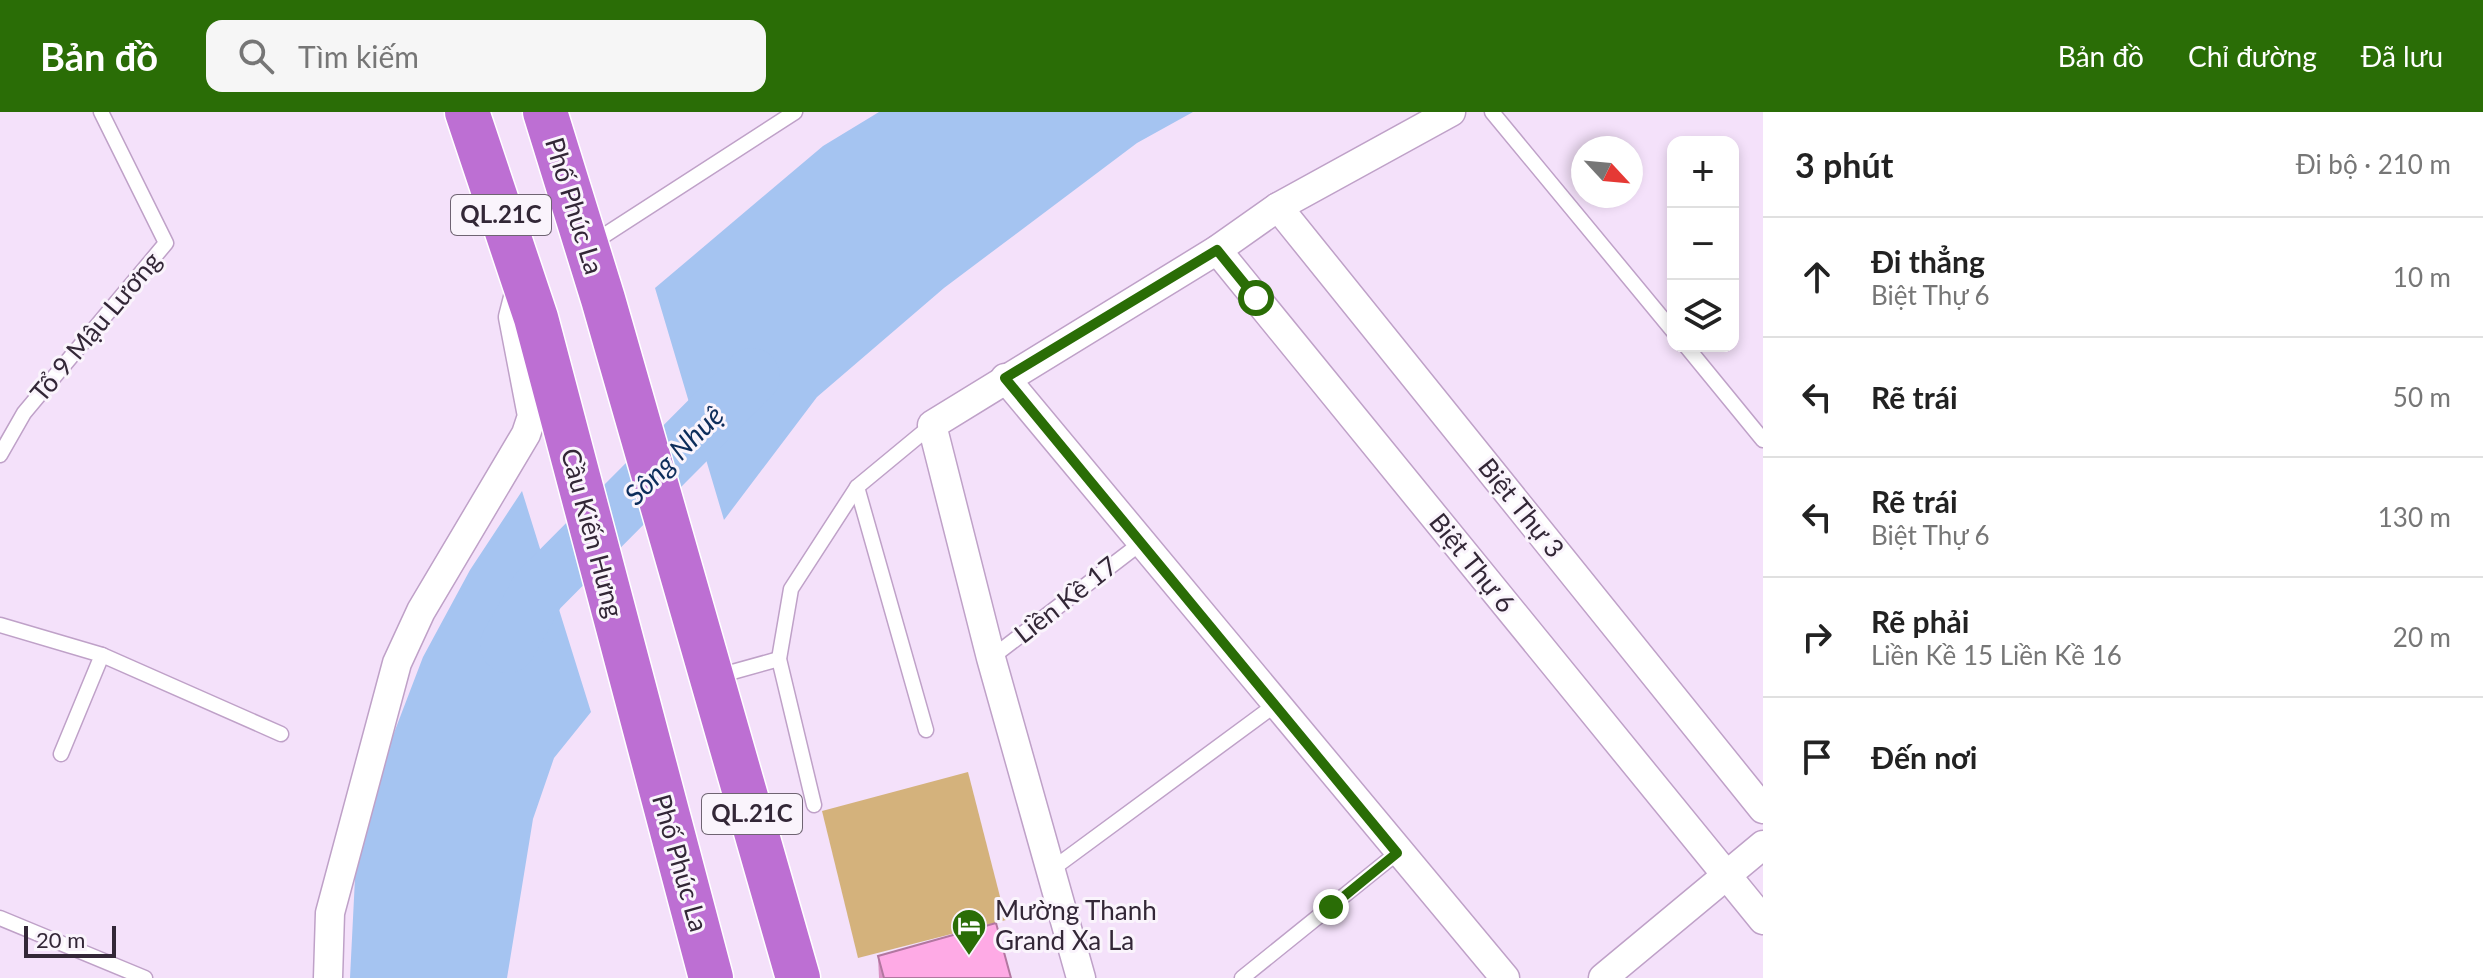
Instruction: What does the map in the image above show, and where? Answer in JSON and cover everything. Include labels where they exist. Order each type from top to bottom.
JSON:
[{"type":"highway","name":"QL.21C","points":[[467,112],[529,299]]},
{"type":"highway","name":"Phố Phúc La","points":[[545,112],[603,299],[708,664]]},
{"type":"highway","name":"Cầu Kiến Hưng","points":[[529,299],[648,749]]},
{"type":"highway","name":"QL.21C","points":[[708,664],[798,978]]},
{"type":"highway","name":"Phố Phúc La","points":[[648,749],[711,978]]},
{"type":"street","points":[[1081,978],[991,658],[932,425],[1217,250],[1278,207],[1451,112]]},
{"type":"street","name":"Biệt Thự 3","points":[[1278,207],[1763,809]]},
{"type":"street","name":"Biệt Thự 6","points":[[1217,250],[1763,920]]},
{"type":"street","points":[[328,978],[330,913],[397,663],[421,611],[526,434],[532,416],[513,317],[529,299]]},
{"type":"street","points":[[1005,378],[1397,853],[1505,978]]},
{"type":"street","points":[[1603,978],[1763,845]]},
{"type":"lane","name":"Tổ 9 Mậu Lương","points":[[0,455],[24,413],[166,243],[101,112]]},
{"type":"lane","points":[[587,247],[795,112]]},
{"type":"lane","points":[[1492,112],[1667,324]]},
{"type":"lane","points":[[1691,352],[1763,440]]},
{"type":"lane","points":[[814,805],[779,659],[791,589],[857,487],[932,425]]},
{"type":"lane","points":[[857,487],[926,730]]},
{"type":"lane","name":"Liền Kề 17","points":[[991,658],[1141,543]]},
{"type":"lane","points":[[0,625],[102,655],[281,734]]},
{"type":"lane","points":[[61,754],[102,655]]},
{"type":"lane","points":[[708,664],[779,659]]},
{"type":"lane","points":[[1051,870],[1275,705]]},
{"type":"lane","points":[[1242,978],[1397,853]]},
{"type":"lane","points":[[0,918],[145,978]]},
{"type":"shaded area","points":[[968,772],[1006,920],[858,958],[822,811]]},
{"type":"water","points":[[879,112],[1193,112],[1137,143],[944,288],[817,397],[724,520],[655,288],[823,146]]},
{"type":"water","points":[[522,491],[591,712],[554,758],[533,819],[507,978],[350,978],[356,858],[389,746],[423,657],[470,570]]},
{"type":"building","points":[[996,923],[1011,978],[884,978],[878,956]]},
{"type":"waterway","name":"Sông Nhuệ","points":[[508,645],[538,591],[752,376]]},
{"type":"place","name":"Mường Thanh Grand Xa La","points":[[969,957]]},
{"type":"route","points":[[1256,298],[1217,250],[1005,378],[1397,853],[1331,907]]}]
